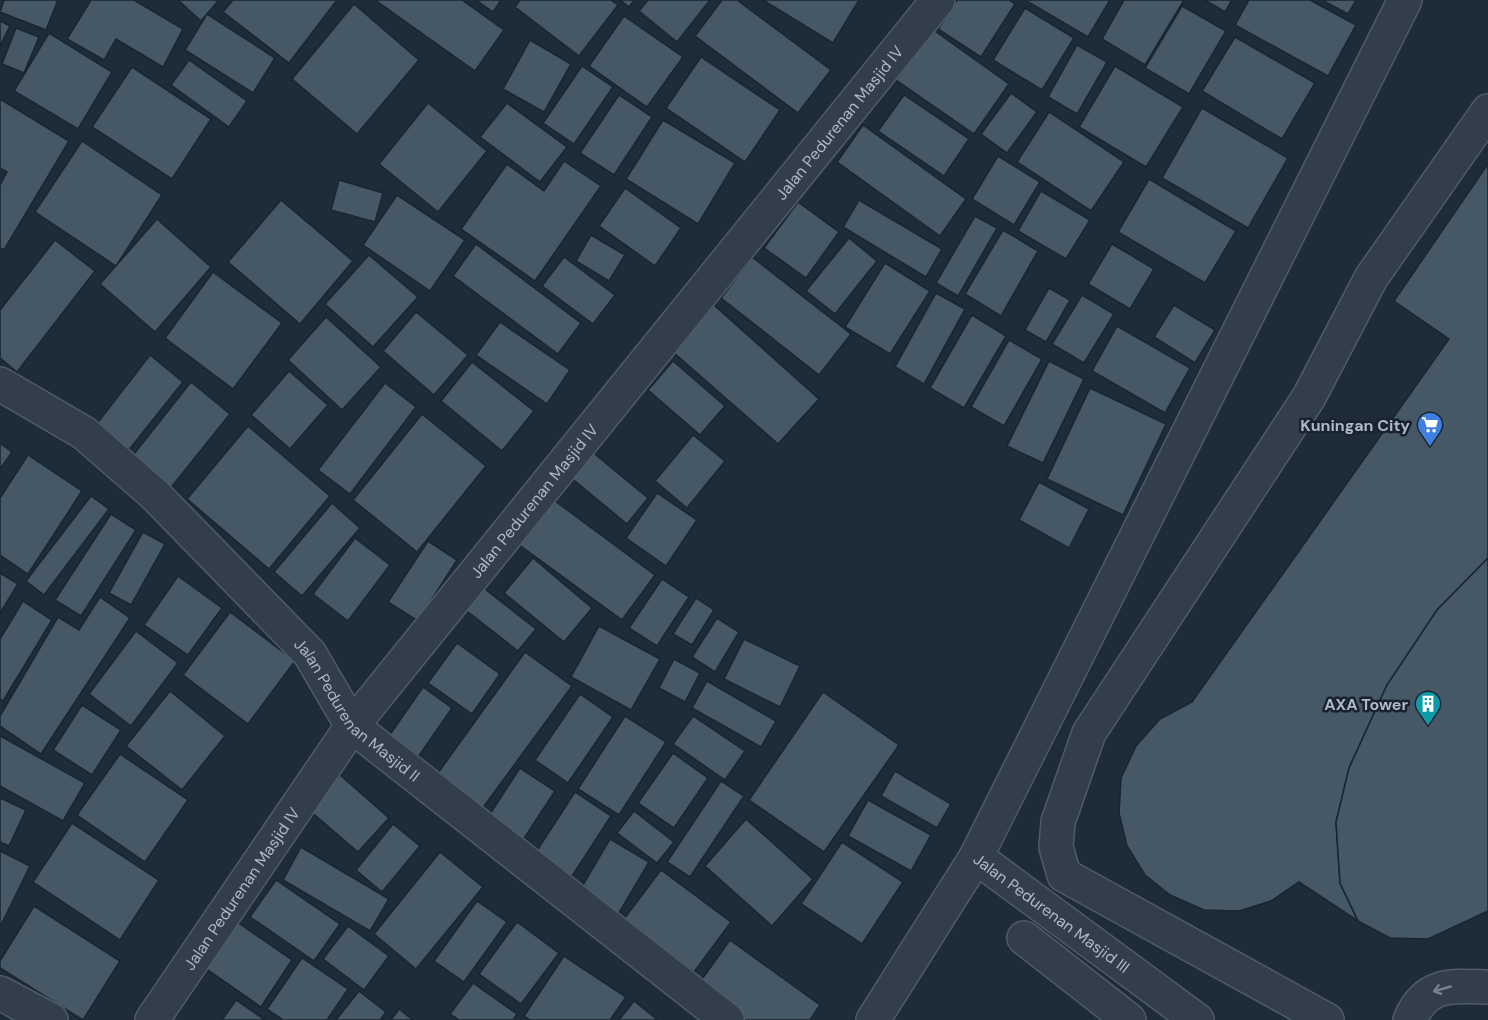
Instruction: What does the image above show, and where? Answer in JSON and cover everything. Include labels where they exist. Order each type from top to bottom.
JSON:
[{"type":"street","name":"Jalan Pedurenan Masjid IV","points":[[152,1020],[352,726],[938,0]]},
{"type":"street","points":[[976,857],[1405,0]]},
{"type":"street","points":[[1328,1020],[1064,875],[1056,847],[1058,822],[1089,734],[1309,397],[1371,278],[1488,111]]},
{"type":"street","name":"Jalan Pedurenan Masjid II","points":[[0,384],[84,433],[155,495],[310,654],[352,726],[728,1020]]},
{"type":"street","name":"Jalan Pedurenan Masjid III","points":[[873,1020],[976,857],[1197,1020]]},
{"type":"street","points":[[1024,938],[1129,1020]]},
{"type":"street","points":[[1410,1020],[1417,1004],[1435,990],[1456,986],[1488,987]]},
{"type":"street","points":[[0,993],[51,1020]]},
{"type":"building","points":[[4,0],[58,0],[46,30],[0,12]]},
{"type":"building","points":[[91,0],[134,0],[183,29],[163,67],[116,39],[104,60],[67,39]]},
{"type":"building","points":[[178,0],[219,0],[201,21]]},
{"type":"building","points":[[233,0],[337,0],[289,63],[223,12]]},
{"type":"building","points":[[375,0],[462,0],[504,30],[475,71]]},
{"type":"building","points":[[476,0],[501,0],[493,12]]},
{"type":"building","points":[[520,0],[611,0],[618,5],[579,56],[515,7]]},
{"type":"building","points":[[620,0],[634,0],[629,7]]},
{"type":"building","points":[[648,0],[710,0],[677,42],[639,11]]},
{"type":"building","points":[[722,0],[737,0],[831,70],[798,113],[695,36]]},
{"type":"building","points":[[763,0],[859,0],[833,43]]},
{"type":"building","points":[[957,0],[1009,0],[1015,4],[981,57],[938,29]]},
{"type":"building","points":[[1025,0],[1110,0],[1088,37]]},
{"type":"building","points":[[1124,0],[1184,0],[1145,65],[1102,39]]},
{"type":"building","points":[[1205,0],[1232,0],[1225,12]]},
{"type":"building","points":[[1249,0],[1310,0],[1356,25],[1328,76],[1235,25]]},
{"type":"building","points":[[1322,0],[1356,0],[1348,14]]},
{"type":"building","points":[[354,4],[419,60],[357,134],[292,79]]},
{"type":"building","points":[[1182,6],[1226,31],[1189,94],[1145,68]]},
{"type":"building","points":[[1025,8],[1074,38],[1042,90],[993,60]]},
{"type":"building","points":[[207,14],[275,58],[253,93],[185,50]]},
{"type":"building","points":[[624,16],[683,57],[647,107],[589,66]]},
{"type":"building","points":[[0,21],[10,26],[0,46]]},
{"type":"building","points":[[16,28],[39,37],[24,73],[2,64]]},
{"type":"building","points":[[932,29],[1009,84],[974,134],[896,80]]},
{"type":"building","points":[[49,33],[112,72],[78,129],[14,91]]},
{"type":"building","points":[[1235,37],[1315,83],[1282,139],[1202,91]]},
{"type":"building","points":[[530,40],[571,64],[544,112],[503,89]]},
{"type":"building","points":[[1077,45],[1107,62],[1077,114],[1048,97]]},
{"type":"building","points":[[701,57],[780,110],[745,162],[666,108]]},
{"type":"building","points":[[189,60],[247,101],[229,127],[171,85]]},
{"type":"building","points":[[582,66],[613,87],[574,144],[543,123]]},
{"type":"building","points":[[1115,66],[1183,107],[1146,167],[1079,127]]},
{"type":"building","points":[[132,67],[211,119],[172,179],[92,127]]},
{"type":"building","points":[[1011,93],[1037,112],[1007,153],[981,134]]},
{"type":"building","points":[[619,95],[652,117],[614,175],[580,153]]},
{"type":"building","points":[[904,95],[969,139],[944,176],[878,131]]},
{"type":"building","points":[[0,99],[69,141],[4,250],[0,248],[0,185],[7,172],[0,168]]},
{"type":"building","points":[[428,103],[487,151],[438,212],[379,164]]},
{"type":"building","points":[[507,103],[567,147],[540,182],[480,137]]},
{"type":"building","points":[[1202,108],[1288,158],[1248,228],[1162,178]]},
{"type":"building","points":[[1049,112],[1124,162],[1091,211],[1017,162]]},
{"type":"building","points":[[663,120],[735,163],[698,224],[626,179]]},
{"type":"building","points":[[863,125],[966,199],[940,236],[837,162]]},
{"type":"building","points":[[82,141],[162,195],[116,266],[35,212]]},
{"type":"building","points":[[998,156],[1040,182],[1014,225],[972,199]]},
{"type":"building","points":[[564,161],[601,186],[535,281],[461,229],[507,164],[544,191]]},
{"type":"building","name":"Kuningan City","points":[[1488,164],[1488,558],[1437,610],[1387,685],[1349,768],[1336,822],[1340,883],[1358,921],[1299,882],[1271,901],[1239,911],[1204,910],[1170,895],[1145,875],[1127,846],[1119,813],[1121,778],[1136,746],[1160,719],[1192,702],[1449,339],[1394,301]]},
{"type":"building","points":[[1149,179],[1236,231],[1205,283],[1118,232]]},
{"type":"building","points":[[339,180],[383,193],[375,222],[331,210]]},
{"type":"building","points":[[625,188],[681,228],[655,266],[599,226]]},
{"type":"building","points":[[1041,191],[1090,220],[1066,259],[1018,231]]},
{"type":"building","points":[[397,195],[465,240],[430,291],[363,245]]},
{"type":"building","points":[[281,200],[353,261],[300,324],[228,262]]},
{"type":"building","points":[[859,200],[942,249],[926,277],[843,227]]},
{"type":"building","points":[[798,202],[839,232],[806,278],[764,248]]},
{"type":"building","points":[[975,216],[997,228],[958,296],[936,283]]},
{"type":"building","points":[[157,219],[211,267],[155,332],[100,284]]},
{"type":"building","points":[[1003,230],[1038,251],[1001,316],[965,294]]},
{"type":"building","points":[[591,235],[625,255],[609,281],[576,261]]},
{"type":"building","points":[[849,238],[877,261],[835,314],[806,291]]},
{"type":"building","points":[[55,240],[95,271],[17,372],[0,358],[0,310]]},
{"type":"building","points":[[476,244],[581,323],[558,354],[453,276]]},
{"type":"building","points":[[1112,244],[1154,269],[1130,309],[1088,284]]},
{"type":"building","points":[[369,255],[418,297],[373,347],[325,304]]},
{"type":"building","points":[[564,257],[615,295],[593,324],[542,286]]},
{"type":"building","points":[[752,257],[851,334],[819,375],[721,298]]},
{"type":"building","points":[[885,263],[930,291],[890,354],[845,327]]},
{"type":"building","points":[[213,272],[282,323],[233,389],[165,338]]},
{"type":"building","points":[[1049,288],[1070,300],[1046,342],[1025,330]]},
{"type":"building","points":[[936,293],[965,309],[924,384],[895,367]]},
{"type":"building","points":[[1082,295],[1114,314],[1084,363],[1052,344]]},
{"type":"building","points":[[714,305],[819,399],[778,444],[673,352]]},
{"type":"building","points":[[1174,305],[1215,330],[1195,363],[1154,337]]},
{"type":"building","points":[[416,312],[468,355],[434,395],[383,351]]},
{"type":"building","points":[[972,315],[1006,336],[964,408],[930,388]]},
{"type":"building","points":[[326,317],[381,367],[342,410],[288,360]]},
{"type":"building","points":[[500,322],[570,370],[547,404],[476,355]]},
{"type":"building","points":[[1117,326],[1190,368],[1165,413],[1092,371]]},
{"type":"building","points":[[1009,340],[1042,359],[1004,426],[971,407]]},
{"type":"building","points":[[150,355],[183,382],[124,456],[92,430]]},
{"type":"building","points":[[673,361],[725,406],[700,435],[648,390]]},
{"type":"building","points":[[1049,361],[1084,379],[1043,463],[1007,446]]},
{"type":"building","points":[[472,362],[534,411],[502,451],[441,401]]},
{"type":"building","points":[[289,371],[328,405],[290,449],[251,415]]},
{"type":"building","points":[[191,382],[230,414],[169,490],[130,459]]},
{"type":"building","points":[[385,383],[416,407],[350,494],[318,470]]},
{"type":"building","points":[[1090,388],[1166,424],[1123,515],[1047,479]]},
{"type":"building","points":[[422,414],[486,466],[417,552],[353,500]]},
{"type":"building","points":[[248,426],[330,496],[269,569],[187,499]]},
{"type":"building","points":[[693,435],[725,461],[687,508],[655,481]]},
{"type":"building","points":[[0,443],[12,452],[0,469]]},
{"type":"building","points":[[591,451],[648,498],[627,524],[570,477]]},
{"type":"building","points":[[28,455],[82,491],[28,574],[0,555],[0,498]]},
{"type":"building","points":[[1039,482],[1089,509],[1069,548],[1019,520]]},
{"type":"building","points":[[657,493],[697,520],[666,566],[626,538]]},
{"type":"building","points":[[547,495],[655,575],[622,620],[514,541]]},
{"type":"building","points":[[91,496],[109,509],[44,595],[26,581]]},
{"type":"building","points":[[332,503],[360,528],[302,596],[274,572]]},
{"type":"building","points":[[111,514],[136,530],[81,616],[55,600]]},
{"type":"building","points":[[143,532],[165,544],[131,605],[109,593]]},
{"type":"building","points":[[355,538],[390,565],[348,621],[313,594]]},
{"type":"building","points":[[428,541],[457,560],[418,621],[388,602]]},
{"type":"building","points":[[533,558],[592,608],[564,642],[504,593]]},
{"type":"building","name":"AXA Tower","points":[[1488,558],[1488,911],[1428,939],[1390,938],[1358,921],[1340,883],[1336,822],[1349,768],[1387,685],[1437,610]]},
{"type":"building","points":[[0,573],[18,584],[0,613]]},
{"type":"building","points":[[178,576],[222,608],[188,655],[144,625]]},
{"type":"building","points":[[662,579],[689,597],[657,646],[629,628]]},
{"type":"building","points":[[481,586],[536,629],[518,651],[463,608]]},
{"type":"building","points":[[100,597],[130,618],[41,754],[0,726],[0,716],[58,617],[79,630]]},
{"type":"building","points":[[696,598],[714,610],[692,645],[673,634]]},
{"type":"building","points":[[23,601],[52,620],[3,701],[0,699],[0,639]]},
{"type":"building","points":[[230,612],[295,661],[248,724],[183,675]]},
{"type":"building","points":[[717,618],[739,632],[715,672],[692,657]]},
{"type":"building","points":[[599,626],[660,659],[631,710],[571,677]]},
{"type":"building","points":[[136,631],[178,663],[131,726],[89,694]]},
{"type":"building","points":[[744,639],[800,666],[780,707],[724,679]]},
{"type":"building","points":[[457,643],[500,674],[472,714],[428,683]]},
{"type":"building","points":[[525,652],[572,686],[479,813],[433,780]]},
{"type":"building","points":[[674,659],[700,673],[685,702],[659,688]]},
{"type":"building","points":[[707,681],[776,721],[761,747],[692,708]]},
{"type":"building","points":[[423,687],[452,708],[416,760],[387,739]]},
{"type":"building","points":[[170,691],[225,736],[182,790],[126,746]]},
{"type":"building","points":[[823,692],[899,745],[824,852],[749,800]]},
{"type":"building","points":[[580,694],[613,717],[568,783],[535,760]]},
{"type":"building","points":[[82,705],[121,730],[92,775],[53,750]]},
{"type":"building","points":[[625,716],[666,742],[619,815],[578,789]]},
{"type":"building","points":[[693,716],[745,751],[725,780],[673,744]]},
{"type":"building","points":[[0,736],[85,783],[63,821],[0,786]]},
{"type":"building","points":[[673,753],[708,778],[674,828],[638,803]]},
{"type":"building","points":[[120,754],[188,800],[145,862],[77,815]]},
{"type":"building","points":[[520,768],[555,791],[521,843],[486,820]]},
{"type":"building","points":[[895,771],[951,804],[937,828],[881,796]]},
{"type":"building","points":[[340,775],[389,818],[358,852],[309,810]]},
{"type":"building","points":[[721,781],[744,796],[690,877],[667,862]]},
{"type":"building","points":[[575,792],[611,816],[565,887],[529,863]]},
{"type":"building","points":[[0,798],[26,810],[9,846],[0,842]]},
{"type":"building","points":[[868,800],[931,835],[911,871],[848,836]]},
{"type":"building","points":[[634,811],[674,842],[657,863],[617,833]]},
{"type":"building","points":[[746,819],[813,879],[772,926],[705,866]]},
{"type":"building","points":[[72,823],[159,880],[120,940],[33,882]]},
{"type":"building","points":[[393,824],[420,846],[382,892],[356,870]]},
{"type":"building","points":[[610,839],[649,862],[616,918],[577,895]]},
{"type":"building","points":[[842,842],[903,882],[862,944],[801,904]]},
{"type":"building","points":[[301,847],[389,899],[370,931],[283,880]]},
{"type":"building","points":[[0,851],[30,866],[0,927]]},
{"type":"building","points":[[440,852],[483,887],[416,969],[374,934]]},
{"type":"building","points":[[661,870],[731,922],[694,972],[624,919]]},
{"type":"building","points":[[276,880],[340,924],[314,961],[250,917]]},
{"type":"building","points":[[477,901],[507,922],[464,982],[434,961]]},
{"type":"building","points":[[34,906],[120,961],[83,1020],[0,968],[0,961]]},
{"type":"building","points":[[230,917],[292,960],[261,1007],[198,963]]},
{"type":"building","points":[[517,922],[559,953],[521,1004],[479,974]]},
{"type":"building","points":[[348,926],[389,956],[364,990],[323,959]]},
{"type":"building","points":[[730,940],[820,1005],[810,1020],[737,1020],[695,989]]},
{"type":"building","points":[[564,956],[626,997],[610,1020],[530,1020],[524,1016]]},
{"type":"building","points":[[302,958],[348,989],[327,1020],[283,1020],[267,1009]]},
{"type":"building","points":[[473,983],[517,1014],[513,1020],[459,1020],[450,1014]]},
{"type":"building","points":[[359,991],[386,1012],[380,1020],[336,1020]]},
{"type":"building","points":[[236,1000],[265,1020],[222,1020]]},
{"type":"building","points":[[634,1001],[658,1020],[619,1020]]},
{"type":"building","points":[[399,1009],[413,1020],[391,1020]]},
{"type":"place","name":"Kuningan City","points":[[1430,448]]},
{"type":"place","name":"AXA Tower","points":[[1428,727]]}]
